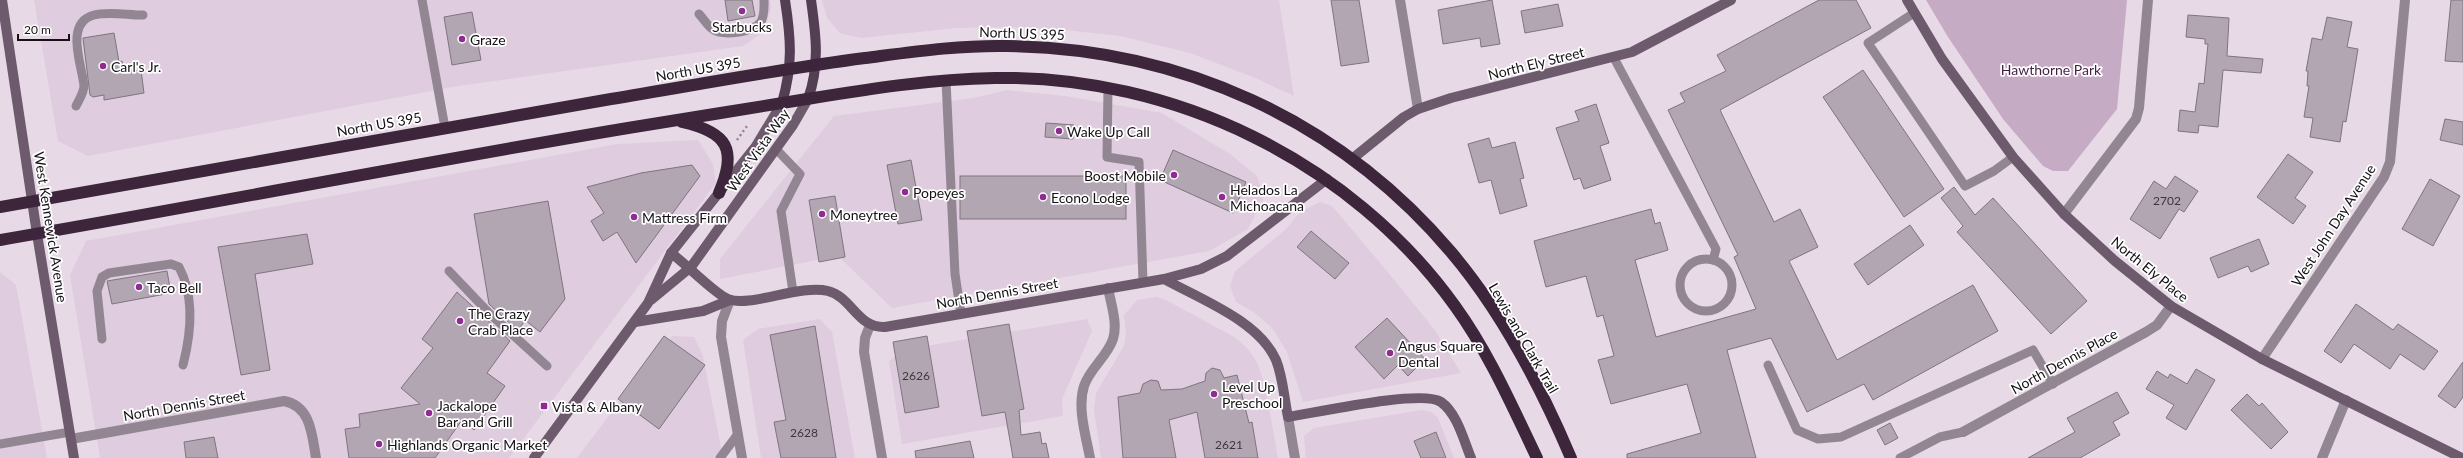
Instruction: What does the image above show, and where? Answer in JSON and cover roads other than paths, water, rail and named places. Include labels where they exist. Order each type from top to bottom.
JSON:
[{"type":"highway","name":"North US 395","points":[[0,207],[445,128],[816,65],[943,48],[973,46],[1041,47],[1099,53],[1187,74],[1252,98],[1286,116],[1352,159]]},
{"type":"highway","points":[[0,240],[443,160],[891,86],[946,80],[1029,78],[1108,87],[1147,96],[1202,114],[1277,150],[1327,179],[1387,228],[1425,267],[1446,294],[1495,371],[1537,458]]},
{"type":"highway","points":[[675,121],[713,131],[725,143],[728,150],[729,166],[719,193]]},
{"type":"highway","name":"Lewis and Clark Trail","points":[[1352,159],[1409,207],[1443,243],[1473,280],[1512,340],[1547,406],[1571,458]]},
{"type":"main road","points":[[782,103],[790,70],[792,46],[785,0]]},
{"type":"main road","points":[[808,99],[816,65],[816,32],[810,0]]},
{"type":"street","name":"West Kennewick Avenue","points":[[2,0],[37,234],[74,458]]},
{"type":"street","points":[[1400,0],[1418,109]]},
{"type":"street","name":"North Ely Street","points":[[1352,159],[1404,117],[1418,109],[1451,98],[1614,58],[1632,52],[1731,0]]},
{"type":"street","name":"North Ely Place","points":[[1907,0],[1942,59],[2013,157],[2064,214],[2115,261],[2170,306],[2262,359],[2462,458]]},
{"type":"street","points":[[2064,214],[2136,119],[2139,108],[2148,0]]},
{"type":"street","name":"West John Day Avenue","points":[[2262,359],[2384,176],[2390,162],[2405,0]]},
{"type":"street","name":"West Vista Way","points":[[648,303],[691,267],[776,149],[808,99]]},
{"type":"street","name":"West Vista Way","points":[[534,458],[635,322],[648,303],[672,253],[764,134],[782,103]]},
{"type":"street","name":"North Dennis Street","points":[[870,325],[885,327],[1164,279],[1201,269],[1227,256],[1327,179]]},
{"type":"street","points":[[672,253],[691,267],[722,296],[730,300]]},
{"type":"street","points":[[1164,279],[1237,320],[1267,344],[1278,368],[1288,417],[1294,458]]},
{"type":"street","points":[[1090,458],[1082,410],[1083,393],[1092,370],[1114,338],[1114,323],[1108,288]]},
{"type":"street","points":[[635,322],[703,311],[730,300],[745,300],[793,292],[821,290],[834,293],[845,301],[860,319],[870,325],[865,338],[864,352],[882,458]]},
{"type":"street","points":[[730,300],[722,321],[721,337],[742,458]]},
{"type":"street","name":"North Dennis Place","points":[[1963,432],[2146,332],[2157,325],[2170,306]]},
{"type":"street","points":[[1288,417],[1412,398],[1436,400],[1445,406],[1451,414],[1471,458]]},
{"type":"street","points":[[2322,458],[2346,400]]},
{"type":"street","name":"North Dennis Street","points":[[71,436],[284,401],[292,403],[300,408],[311,426],[316,458]]},
{"type":"lane","points":[[422,0],[445,128]]},
{"type":"lane","points":[[699,14],[712,29],[719,32],[729,34],[753,29],[760,23],[764,13],[764,0]]},
{"type":"lane","points":[[1914,13],[1868,43],[1965,186],[1994,171],[2013,157]]},
{"type":"lane","points":[[76,106],[84,88],[76,38],[78,28],[83,21],[94,14],[142,15]]},
{"type":"lane","points":[[1614,58],[1716,249],[1713,260]]},
{"type":"lane","points":[[946,80],[955,274],[961,314]]},
{"type":"lane","points":[[1108,87],[1107,157],[1139,162],[1143,282]]},
{"type":"lane","points":[[776,149],[800,174],[781,211],[793,292]]},
{"type":"lane","points":[[1713,260],[1720,264],[1729,273],[1732,284],[1731,292],[1722,306],[1707,311],[1699,310],[1686,301],[1681,290],[1681,278],[1685,270],[1697,261],[1713,260]]},
{"type":"lane","points":[[102,339],[97,291],[102,277],[109,274],[171,264],[178,267],[182,273],[190,316],[189,340],[183,365]]},
{"type":"lane","points":[[449,271],[490,314],[547,366]]},
{"type":"lane","points":[[1768,365],[1797,430],[1818,439],[1841,437],[2033,350],[2053,384]]},
{"type":"lane","points":[[1900,458],[1940,437],[1963,432]]},
{"type":"lane","points":[[720,458],[738,434]]},
{"type":"lane","points":[[0,444],[71,436]]},
{"type":"place","name":"Starbucks","points":[[742,11]]},
{"type":"place","name":"Graze","points":[[462,39]]},
{"type":"place","name":"Carl's Jr.","points":[[103,66]]},
{"type":"place","name":"Wake Up Call","points":[[1059,131]]},
{"type":"place","name":"Boost Mobile","points":[[1174,175]]},
{"type":"place","name":"Popeyes","points":[[905,192]]},
{"type":"place","name":"Econo Lodge","points":[[1043,197]]},
{"type":"place","name":"Helados La Michoacana","points":[[1222,197]]},
{"type":"place","name":"Moneytree","points":[[822,214]]},
{"type":"place","name":"Mattress Firm","points":[[634,217]]},
{"type":"place","name":"Taco Bell","points":[[139,287]]},
{"type":"place","name":"The Crazy Crab Place","points":[[460,321]]},
{"type":"place","name":"Angus Square Dental","points":[[1390,353]]},
{"type":"place","name":"Level Up Preschool","points":[[1214,394]]},
{"type":"place","name":"Vista & Albany","points":[[544,406]]},
{"type":"place","name":"Jackalope Bar and Grill","points":[[429,413]]},
{"type":"place","name":"Highlands Organic Market","points":[[379,444]]},
{"type":"park label","name":"Hawthorne Park","points":[[2051,69]]}]
